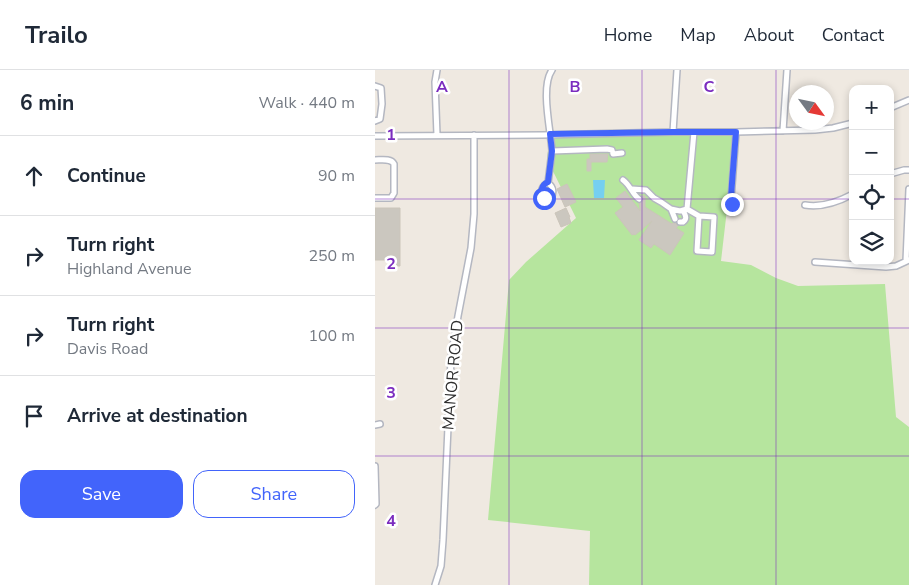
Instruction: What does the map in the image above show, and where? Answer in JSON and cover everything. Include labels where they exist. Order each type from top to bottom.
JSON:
[{"type":"street","points":[[437,70],[435,82],[437,135]]},
{"type":"street","points":[[548,182],[552,151],[547,91],[549,74],[552,70]]},
{"type":"street","points":[[673,132],[677,70]]},
{"type":"street","points":[[783,131],[787,70]]},
{"type":"street","points":[[375,86],[381,88],[382,104],[380,119],[375,121]]},
{"type":"street","points":[[894,106],[909,100]]},
{"type":"street","points":[[375,136],[783,131],[833,128],[849,124]]},
{"type":"street","points":[[671,209],[677,221],[683,222],[686,219],[685,209],[694,132]]},
{"type":"street","points":[[734,208],[731,199],[736,132]]},
{"type":"street","name":"MANOR ROAD","points":[[435,585],[441,566],[443,540],[451,359],[471,248],[474,214],[474,135]]},
{"type":"street","points":[[552,151],[607,149],[612,150],[613,154],[622,153]]},
{"type":"street","points":[[375,160],[393,161],[395,194],[391,198],[375,198]]},
{"type":"street","points":[[894,173],[909,170]]},
{"type":"street","points":[[623,180],[636,196],[642,199],[654,198]]},
{"type":"street","points":[[632,189],[646,190],[654,198],[671,209],[680,211],[685,209],[699,216],[713,217],[712,252],[697,251],[699,216]]},
{"type":"street","points":[[815,262],[886,267],[896,266],[908,260],[909,189]]},
{"type":"street","points":[[805,205],[817,206],[827,204],[840,201],[849,196]]},
{"type":"street","points":[[375,466],[375,506]]},
{"type":"green space","points":[[736,132],[721,261],[751,265],[776,278],[798,286],[885,284],[896,417],[909,427],[909,585],[589,585],[590,531],[488,520],[509,280],[526,262],[576,218],[547,159],[550,134]]},
{"type":"water","points":[[593,180],[605,180],[604,198],[594,198]]},
{"type":"building","points":[[590,154],[608,154],[607,162],[591,162],[591,171],[587,171],[587,159],[590,159]]},
{"type":"building","points":[[567,184],[576,202],[565,207],[557,189]]},
{"type":"building","points":[[625,191],[640,211],[639,203],[642,202],[642,196],[645,196],[645,207],[672,224],[676,223],[678,226],[676,228],[684,233],[670,255],[654,244],[651,248],[639,240],[652,221],[635,235],[632,235],[615,213],[623,207],[616,198]]},
{"type":"building","points":[[375,208],[400,208],[400,266],[395,266],[395,260],[375,260]]},
{"type":"building","points":[[566,208],[571,223],[561,227],[555,213]]},
{"type":"tunnel","points":[[639,199],[645,199]]},
{"type":"route","points":[[544,198],[541,190],[548,182],[552,151],[550,134],[736,132],[732,204]]}]
